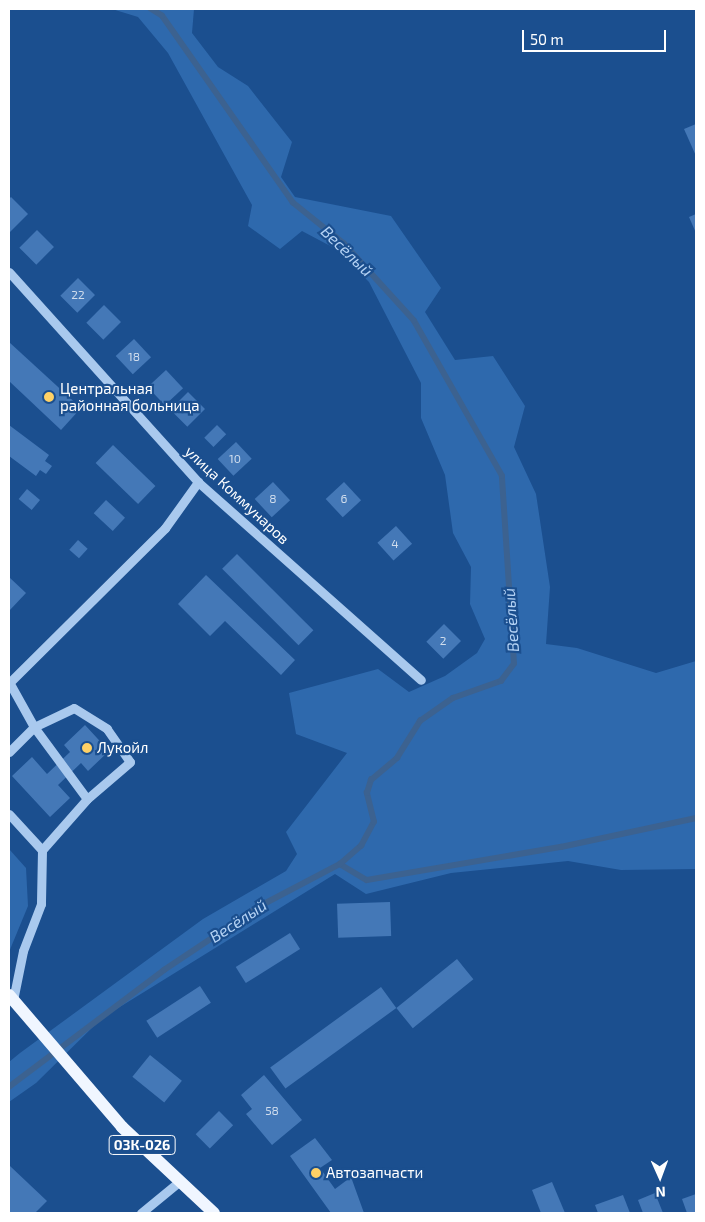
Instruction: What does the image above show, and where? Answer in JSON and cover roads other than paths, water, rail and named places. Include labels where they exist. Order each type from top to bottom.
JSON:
[{"type":"main road","name":"03К-026","points":[[11,998],[122,1127],[214,1213]]},
{"type":"street","name":"улица Коммунаров","points":[[9,272],[198,482],[421,680]]},
{"type":"street","points":[[87,799],[34,727],[9,682],[165,528],[198,482]]},
{"type":"street","points":[[9,752],[34,727],[74,708],[107,728],[130,762],[87,799],[42,850],[41,904],[23,951],[11,998]]},
{"type":"street","points":[[9,814],[42,850]]},
{"type":"street","points":[[141,1213],[180,1181]]},
{"type":"waterway","name":"Весёлый","points":[[9,1087],[164,970],[260,906],[340,864],[361,846],[374,822],[367,793],[371,780],[397,758],[420,721],[453,698],[501,681],[514,664],[502,476],[414,321],[344,244],[293,203],[162,16],[151,9]]},
{"type":"waterway","points":[[340,864],[367,880],[561,847],[696,818]]},
{"type":"place","name":"Центральная районная больница","points":[[49,397]]},
{"type":"place","name":"Лукойл","points":[[87,748]]},
{"type":"place","name":"Автозапчасти","points":[[316,1173]]}]
